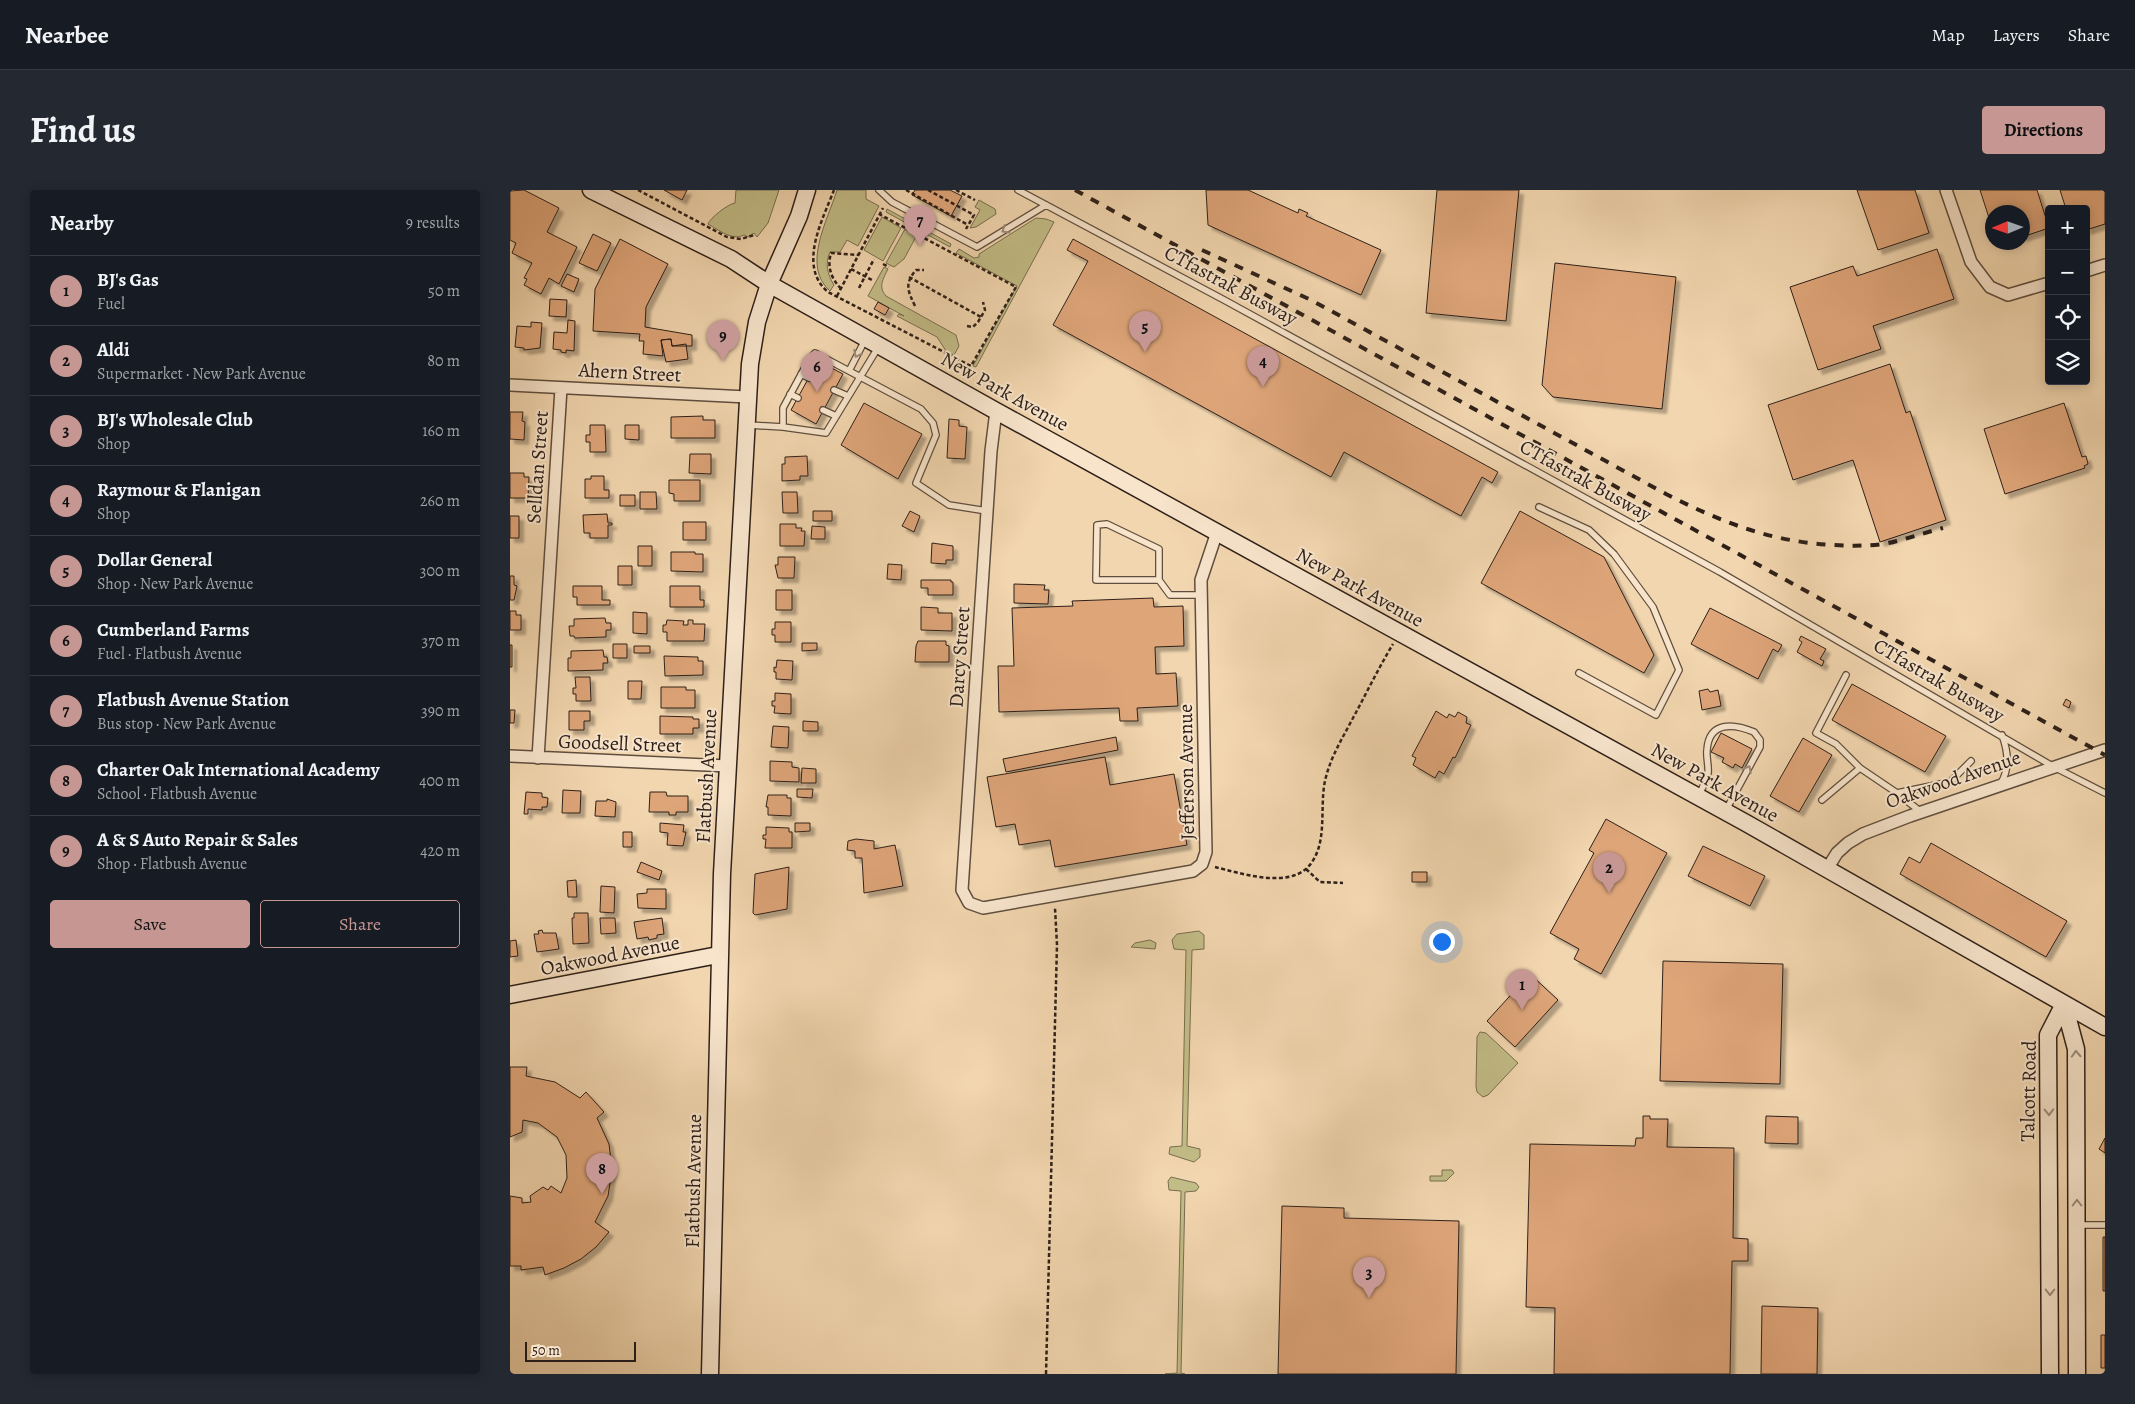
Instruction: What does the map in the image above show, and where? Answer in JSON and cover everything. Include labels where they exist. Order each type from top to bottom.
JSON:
[{"type":"street","name":"New Park Avenue","points":[[591,190],[731,259],[769,284],[872,342],[1726,812],[2105,1027]]},
{"type":"street","name":"Flatbush Avenue","points":[[710,1374],[718,956],[747,397],[757,322],[769,284],[799,216],[807,190]]},
{"type":"street","points":[[1946,190],[1971,262],[1990,288],[2008,295],[2045,284]]},
{"type":"street","points":[[2090,270],[2105,265]]},
{"type":"street","name":"Ahern Street","points":[[510,385],[747,397]]},
{"type":"street","name":"Selldan Street","points":[[538,758],[561,388]]},
{"type":"street","name":"Darcy Street","points":[[969,903],[962,890],[987,511],[996,411]]},
{"type":"street","name":"Jefferson Avenue","points":[[969,903],[983,908],[1055,896],[1193,871],[1202,864],[1206,852],[1201,580],[1217,532]]},
{"type":"street","name":"Oakwood Avenue","points":[[1827,869],[1837,853],[1848,843],[1878,828],[2105,750]]},
{"type":"street","name":"Goodsell Street","points":[[510,756],[728,766]]},
{"type":"street","name":"Oakwood Avenue","points":[[510,996],[718,956]]},
{"type":"street","points":[[2064,1004],[2076,1050],[2076,1374]]},
{"type":"street","name":"Talcott Road","points":[[2050,1374],[2048,1035],[2064,1004]]},
{"type":"street","points":[[2050,1256],[2077,1256]]},
{"type":"lane","points":[[879,190],[892,202],[977,247],[1046,205]]},
{"type":"lane","name":"CTfastrak Busway","points":[[1018,190],[1226,301],[1712,568],[2002,735],[2054,767],[2105,793]]},
{"type":"lane","points":[[849,371],[872,342]]},
{"type":"lane","points":[[746,425],[783,427],[826,433],[859,377],[872,342]]},
{"type":"lane","points":[[783,427],[783,408],[801,374],[815,353],[921,409],[933,423],[936,435],[916,483],[949,505],[987,511]]},
{"type":"lane","points":[[801,374],[809,378]]},
{"type":"lane","points":[[834,390],[848,396]]},
{"type":"lane","points":[[790,394],[798,398]]},
{"type":"lane","points":[[823,410],[836,416]]},
{"type":"lane","points":[[1539,507],[1589,530],[1614,554],[1653,607],[1679,670],[1656,715],[1579,672]]},
{"type":"lane","points":[[1159,580],[1096,580],[1096,526],[1107,524],[1159,549],[1159,580],[1170,595],[1201,595]]},
{"type":"lane","points":[[1846,675],[1816,733],[1836,744],[1860,768],[1921,812]]},
{"type":"lane","points":[[1698,797],[1708,774],[1707,749],[1713,734],[1722,726],[1728,725],[1754,732],[1760,740],[1760,747],[1726,812]]},
{"type":"lane","points":[[1999,786],[2006,772],[2007,758],[2006,746],[2002,735]]},
{"type":"lane","points":[[1897,793],[1950,782],[1971,762]]},
{"type":"lane","points":[[1822,800],[1860,768]]},
{"type":"lane","points":[[2076,1225],[2105,1225]]},
{"type":"path","points":[[638,190],[727,237],[741,239],[754,235]]},
{"type":"path","points":[[834,190],[818,235],[813,263],[815,275],[819,283],[825,290],[971,366],[1016,287],[879,214]]},
{"type":"path","points":[[906,190],[968,225]]},
{"type":"path","points":[[928,190],[974,215],[966,229]]},
{"type":"path","points":[[934,194],[936,190]]},
{"type":"path","points":[[956,190],[975,200]]},
{"type":"path","points":[[837,296],[883,208]]},
{"type":"path","points":[[953,253],[956,246]]},
{"type":"path","points":[[841,289],[830,273],[829,262],[831,253],[859,255]]},
{"type":"path","points":[[858,288],[874,258]]},
{"type":"path","points":[[883,264],[889,267]]},
{"type":"path","points":[[852,269],[874,281]]},
{"type":"path","points":[[915,306],[907,290],[907,284],[918,269],[924,270]]},
{"type":"path","points":[[910,278],[981,317]]},
{"type":"path","points":[[967,326],[976,325],[985,310],[983,302]]},
{"type":"path","points":[[1202,864],[1256,876],[1280,878],[1293,876],[1306,869],[1316,856],[1320,841],[1322,795],[1331,760],[1399,633]]},
{"type":"path","points":[[1306,869],[1320,882],[1343,883]]},
{"type":"path","points":[[1046,1374],[1057,945],[1055,896]]},
{"type":"shaded area","points":[[736,190],[779,190],[768,223],[757,237],[754,233],[748,237],[744,235],[730,236],[708,224],[712,218],[735,203]]},
{"type":"shaded area","points":[[837,190],[866,190],[866,199],[879,206],[858,246],[847,240],[840,252],[830,252],[828,268],[834,285],[830,291],[822,281],[818,269],[817,256],[819,242]]},
{"type":"shaded area","points":[[979,200],[995,209],[996,214],[976,227],[970,228],[980,210],[975,207]]},
{"type":"shaded area","points":[[887,209],[951,244],[950,247],[886,212]]},
{"type":"shaded area","points":[[882,217],[901,228],[883,261],[864,250]]},
{"type":"shaded area","points":[[1036,218],[1054,222],[976,367],[973,366],[1017,286],[956,253],[959,249],[974,258],[979,257],[979,254]]},
{"type":"shaded area","points":[[905,229],[917,235],[904,259],[894,267],[886,263]]},
{"type":"shaded area","points":[[884,267],[888,269],[882,286],[886,296],[956,335],[959,346],[954,355],[946,351],[937,337],[897,316],[899,314],[904,316],[868,296]]},
{"type":"shaded area","points":[[1199,931],[1204,935],[1204,949],[1192,950],[1187,1146],[1200,1149],[1200,1157],[1194,1162],[1169,1154],[1170,1147],[1182,1146],[1186,950],[1174,949],[1172,940],[1177,934]]},
{"type":"shaded area","points":[[1150,940],[1156,943],[1155,949],[1131,947],[1135,943]]},
{"type":"shaded area","points":[[1480,1032],[1486,1033],[1518,1063],[1488,1095],[1483,1097],[1477,1092],[1476,1086],[1477,1037]]},
{"type":"shaded area","points":[[1442,1170],[1452,1170],[1454,1173],[1446,1181],[1430,1181],[1430,1176],[1442,1176]]},
{"type":"shaded area","points":[[1171,1177],[1196,1183],[1199,1187],[1196,1191],[1185,1192],[1181,1373],[1185,1374],[1165,1374],[1177,1373],[1181,1191],[1169,1190],[1168,1181]]},
{"type":"building","points":[[524,190],[559,208],[547,232],[577,247],[559,284],[549,278],[541,294],[524,285],[527,279],[524,278],[532,263],[512,253],[516,243],[510,240],[510,191]]},
{"type":"building","points":[[664,190],[687,190],[682,200]]},
{"type":"building","points":[[915,190],[950,190],[962,196],[951,216],[912,195]]},
{"type":"building","points":[[1206,190],[1248,190],[1298,213],[1299,209],[1308,213],[1306,216],[1381,250],[1361,295],[1208,225]]},
{"type":"building","points":[[1437,190],[1519,190],[1506,321],[1426,313]]},
{"type":"building","points":[[1857,190],[1915,190],[1929,233],[1878,250]]},
{"type":"building","points":[[1980,190],[2037,190],[2045,215],[2045,229],[2030,234],[2030,205],[1985,205]]},
{"type":"building","points":[[2060,190],[2105,190],[2105,224],[2090,229],[2090,205],[2065,205]]},
{"type":"building","points":[[593,234],[611,243],[597,271],[579,263]]},
{"type":"building","points":[[620,239],[668,264],[646,307],[645,327],[692,335],[692,346],[672,346],[671,339],[661,340],[663,356],[643,354],[644,341],[639,341],[640,334],[593,331],[595,289]]},
{"type":"building","points":[[1073,239],[1498,472],[1492,483],[1482,477],[1461,516],[1344,452],[1331,477],[1053,325],[1088,261],[1067,250]]},
{"type":"building","points":[[1937,249],[1954,299],[1873,326],[1881,349],[1818,370],[1790,287],[1853,266],[1857,276]]},
{"type":"building","points":[[1555,263],[1676,277],[1662,409],[1553,397],[1542,385]]},
{"type":"building","points":[[567,274],[579,279],[574,292],[561,286]]},
{"type":"building","points":[[550,299],[567,300],[566,317],[549,316]]},
{"type":"building","points":[[878,302],[889,308],[885,315],[874,309]]},
{"type":"building","points":[[568,320],[575,321],[574,351],[566,350],[566,353],[553,349],[554,332],[567,333]]},
{"type":"building","points":[[531,322],[542,323],[540,348],[524,350],[524,348],[515,347],[517,326],[531,327]]},
{"type":"building","points":[[671,339],[672,346],[686,344],[688,359],[666,362],[661,340]]},
{"type":"building","points":[[818,361],[843,374],[816,424],[791,410]]},
{"type":"building","points":[[1890,364],[1906,413],[1910,411],[1946,520],[1880,542],[1853,460],[1793,480],[1768,405]]},
{"type":"building","points":[[864,403],[922,434],[898,479],[841,445]]},
{"type":"building","points":[[2064,403],[2082,457],[2086,456],[2088,464],[2084,466],[2085,468],[2005,494],[1984,429]]},
{"type":"building","points":[[510,412],[523,412],[522,421],[525,422],[524,440],[510,439]]},
{"type":"building","points":[[703,416],[703,420],[715,420],[715,438],[671,438],[671,417]]},
{"type":"building","points":[[949,419],[959,420],[959,426],[967,427],[965,459],[947,458]]},
{"type":"building","points":[[590,425],[605,425],[606,452],[590,452],[590,442],[586,442],[586,435],[590,435]]},
{"type":"building","points":[[625,425],[639,425],[639,440],[625,439]]},
{"type":"building","points":[[690,454],[711,454],[711,474],[689,473]]},
{"type":"building","points":[[807,456],[808,476],[800,476],[800,480],[782,481],[782,464],[785,464],[785,457]]},
{"type":"building","points":[[510,473],[524,473],[524,477],[529,477],[528,498],[510,498]]},
{"type":"building","points":[[591,476],[604,476],[604,490],[609,490],[609,498],[585,498],[585,479],[591,479]]},
{"type":"building","points":[[669,480],[700,480],[700,501],[674,501],[674,494],[669,493]]},
{"type":"building","points":[[640,492],[656,492],[657,509],[640,509]]},
{"type":"building","points":[[782,492],[797,492],[798,513],[783,513]]},
{"type":"building","points":[[620,495],[635,495],[635,506],[620,506]]},
{"type":"building","points":[[813,511],[832,511],[832,521],[813,521]]},
{"type":"building","points":[[910,511],[920,516],[914,532],[902,526]]},
{"type":"building","points":[[1520,511],[1604,557],[1654,655],[1644,673],[1481,583]]},
{"type":"building","points":[[607,514],[608,523],[612,523],[612,525],[608,525],[608,538],[590,538],[590,533],[584,533],[583,515]]},
{"type":"building","points":[[510,516],[519,516],[519,538],[510,538]]},
{"type":"building","points":[[683,522],[706,522],[706,540],[683,540]]},
{"type":"building","points":[[780,524],[796,524],[796,528],[802,528],[801,531],[805,531],[804,546],[780,546]]},
{"type":"building","points":[[812,526],[825,527],[825,539],[811,539]]},
{"type":"building","points":[[932,543],[953,546],[953,560],[946,560],[946,564],[931,563]]},
{"type":"building","points":[[638,546],[652,546],[652,566],[638,566]]},
{"type":"building","points":[[671,552],[703,554],[703,572],[671,571]]},
{"type":"building","points":[[778,557],[795,557],[794,578],[778,578],[775,565],[778,565]]},
{"type":"building","points":[[888,564],[902,565],[901,580],[887,579]]},
{"type":"building","points":[[618,566],[632,566],[632,585],[618,585]]},
{"type":"building","points":[[510,576],[514,576],[514,585],[517,586],[514,600],[510,600]]},
{"type":"building","points":[[921,580],[951,580],[953,582],[953,595],[928,595],[928,588],[921,588]]},
{"type":"building","points":[[1014,584],[1045,585],[1044,590],[1049,590],[1048,604],[1014,603]]},
{"type":"building","points":[[573,586],[602,586],[602,600],[610,600],[610,605],[577,605],[577,597],[573,597]]},
{"type":"building","points":[[670,586],[700,586],[700,600],[704,600],[704,607],[670,607]]},
{"type":"building","points":[[776,590],[792,590],[792,610],[776,610]]},
{"type":"building","points":[[1153,598],[1154,607],[1183,606],[1184,646],[1155,647],[1156,674],[1176,673],[1178,706],[1137,708],[1138,721],[1120,721],[1119,708],[999,712],[998,666],[1014,666],[1012,608],[1073,606],[1072,601]]},
{"type":"building","points":[[921,607],[938,608],[938,613],[952,613],[952,631],[921,630]]},
{"type":"building","points":[[1710,608],[1782,645],[1778,652],[1773,649],[1758,679],[1691,644]]},
{"type":"building","points":[[510,611],[516,611],[516,615],[521,615],[521,630],[510,630]]},
{"type":"building","points":[[633,612],[647,613],[647,634],[633,633]]},
{"type":"building","points":[[605,618],[606,623],[611,623],[611,630],[606,630],[606,637],[575,638],[570,636],[569,626],[574,626],[574,619]]},
{"type":"building","points":[[667,620],[684,621],[683,625],[688,625],[688,620],[693,620],[693,624],[705,624],[704,641],[667,641],[667,632],[663,632],[663,625],[666,625]]},
{"type":"building","points":[[775,622],[791,622],[791,642],[775,642],[775,635],[772,635],[772,629],[775,629]]},
{"type":"building","points":[[1801,636],[1826,649],[1820,659],[1824,661],[1822,666],[1797,652],[1802,642],[1799,640]]},
{"type":"building","points":[[918,641],[946,641],[946,645],[949,646],[949,662],[915,662]]},
{"type":"building","points":[[802,643],[817,643],[817,650],[802,651]]},
{"type":"building","points":[[613,644],[627,644],[627,658],[613,658]]},
{"type":"building","points":[[510,645],[512,645],[512,667],[510,667]]},
{"type":"building","points":[[634,646],[650,646],[650,653],[634,653]]},
{"type":"building","points":[[603,650],[604,657],[607,657],[608,663],[603,663],[603,670],[568,671],[568,658],[571,658],[571,651]]},
{"type":"building","points":[[664,656],[698,657],[698,661],[703,661],[703,675],[665,676]]},
{"type":"building","points":[[777,660],[793,661],[792,680],[776,679],[774,667],[776,668]]},
{"type":"building","points":[[575,677],[590,677],[591,701],[576,701],[576,694],[573,694],[573,688],[576,688]]},
{"type":"building","points":[[628,681],[642,681],[641,699],[628,699]]},
{"type":"building","points":[[1852,684],[1946,736],[1925,772],[1832,720]]},
{"type":"building","points":[[661,687],[686,687],[686,690],[695,690],[695,708],[661,708]]},
{"type":"building","points":[[1708,689],[1710,692],[1718,690],[1721,706],[1702,710],[1699,691]]},
{"type":"building","points":[[775,693],[791,694],[791,714],[774,713],[775,706],[772,706],[772,701],[775,701]]},
{"type":"building","points":[[2066,699],[2071,702],[2069,708],[2063,705]]},
{"type":"building","points":[[510,710],[515,710],[514,723],[510,723]]},
{"type":"building","points":[[569,711],[590,711],[590,721],[584,721],[584,730],[569,730]]},
{"type":"building","points":[[1436,711],[1447,718],[1449,714],[1455,717],[1458,712],[1467,717],[1466,723],[1471,725],[1455,758],[1453,757],[1444,774],[1439,771],[1435,778],[1413,765],[1416,758],[1412,756]]},
{"type":"building","points":[[660,716],[693,717],[693,719],[699,719],[699,728],[693,728],[693,734],[660,734]]},
{"type":"building","points":[[803,721],[818,722],[818,731],[803,731]]},
{"type":"building","points":[[773,726],[789,727],[788,748],[771,747]]},
{"type":"building","points":[[1721,733],[1752,749],[1742,768],[1735,764],[1733,768],[1722,762],[1724,758],[1711,752]]},
{"type":"building","points":[[1116,737],[1118,750],[1006,772],[1003,759]]},
{"type":"building","points":[[1803,738],[1832,755],[1799,812],[1770,796]]},
{"type":"building","points":[[1105,757],[1110,785],[1174,774],[1187,845],[1055,867],[1050,840],[1019,845],[1015,824],[996,827],[987,777]]},
{"type":"building","points":[[770,761],[792,762],[792,767],[799,768],[799,782],[770,781]]},
{"type":"building","points":[[802,768],[816,769],[816,783],[801,783]]},
{"type":"building","points":[[797,789],[813,789],[812,798],[797,797]]},
{"type":"building","points":[[563,790],[581,791],[580,813],[562,813]]},
{"type":"building","points":[[526,792],[542,793],[542,797],[548,798],[547,807],[542,807],[542,810],[528,809],[528,814],[524,814]]},
{"type":"building","points":[[650,792],[666,792],[667,796],[688,796],[688,812],[676,812],[676,815],[669,815],[669,812],[649,812]]},
{"type":"building","points":[[768,795],[787,795],[787,798],[791,798],[791,816],[768,815],[768,807],[766,807]]},
{"type":"building","points":[[607,799],[616,802],[615,817],[595,816],[596,801],[607,801]]},
{"type":"building","points":[[1606,819],[1667,853],[1601,974],[1574,959],[1579,949],[1550,933],[1594,853],[1589,850]]},
{"type":"building","points":[[660,823],[684,825],[683,832],[686,832],[683,846],[667,845],[668,833],[660,832]]},
{"type":"building","points":[[795,823],[810,823],[810,831],[795,832]]},
{"type":"building","points":[[766,827],[789,828],[789,832],[792,832],[792,848],[765,848],[766,839],[763,839],[763,835],[766,835]]},
{"type":"building","points":[[623,832],[632,832],[632,847],[623,847]]},
{"type":"building","points":[[856,839],[874,841],[874,849],[895,845],[903,886],[864,893],[862,858],[855,858],[855,851],[847,850],[848,841]]},
{"type":"building","points":[[1931,843],[2067,921],[2046,957],[1900,874],[1909,857],[1920,863]]},
{"type":"building","points":[[1703,846],[1765,876],[1750,906],[1688,876]]},
{"type":"building","points":[[641,862],[662,871],[659,880],[637,872]]},
{"type":"building","points":[[789,867],[787,909],[755,915],[753,913],[755,874]]},
{"type":"building","points":[[1412,872],[1427,872],[1427,882],[1412,882]]},
{"type":"building","points":[[576,880],[577,897],[568,897],[567,881]]},
{"type":"building","points":[[601,886],[615,887],[614,913],[600,912]]},
{"type":"building","points":[[647,889],[666,889],[666,909],[638,908],[637,894],[647,893]]},
{"type":"building","points":[[574,913],[588,913],[589,943],[573,944],[572,918],[574,918]]},
{"type":"building","points":[[600,918],[615,918],[616,933],[601,934]]},
{"type":"building","points":[[662,918],[664,934],[657,935],[657,938],[649,940],[648,937],[637,939],[634,922]]},
{"type":"building","points":[[542,930],[543,933],[556,933],[559,949],[537,952],[534,934],[539,934],[538,931]]},
{"type":"building","points":[[516,940],[518,956],[510,957],[510,941]]},
{"type":"building","points":[[1663,961],[1783,964],[1780,1084],[1660,1081]]},
{"type":"building","points":[[1530,974],[1558,1000],[1515,1047],[1487,1021]]},
{"type":"building","points":[[510,1067],[527,1067],[526,1076],[555,1082],[580,1098],[586,1092],[604,1112],[597,1118],[609,1144],[612,1170],[608,1196],[595,1222],[609,1232],[596,1247],[581,1259],[545,1275],[543,1267],[521,1270],[521,1266],[510,1266],[510,1196],[522,1198],[522,1203],[531,1202],[530,1196],[543,1187],[548,1190],[551,1186],[561,1193],[567,1178],[566,1155],[557,1137],[538,1123],[523,1120],[522,1132],[510,1137]]},
{"type":"building","points":[[1643,1116],[1650,1116],[1650,1119],[1668,1119],[1667,1147],[1734,1148],[1733,1238],[1748,1239],[1748,1261],[1732,1261],[1730,1374],[1554,1374],[1555,1308],[1526,1307],[1530,1144],[1635,1146],[1636,1138],[1643,1138]]},
{"type":"building","points":[[1766,1116],[1798,1117],[1798,1144],[1765,1143]]},
{"type":"building","points":[[2105,1138],[2105,1153],[2099,1149]]},
{"type":"building","points":[[1282,1206],[1344,1208],[1344,1218],[1459,1221],[1456,1374],[1278,1374]]},
{"type":"building","points":[[2103,1237],[2105,1237],[2105,1291],[2103,1291]]},
{"type":"building","points":[[1762,1306],[1818,1308],[1817,1374],[1761,1374]]},
{"type":"building","points":[[2101,1335],[2105,1335],[2105,1368],[2101,1368]]},
{"type":"railway","points":[[1075,190],[2105,755]]},
{"type":"railway","points":[[1202,250],[1311,300],[1666,494],[1727,522],[1789,540],[1847,546],[1884,544],[1943,528]]},
{"type":"place","name":"Flatbush Avenue Station","points":[[920,246]]},
{"type":"place","name":"Dollar General","points":[[1145,352]]},
{"type":"place","name":"A & S Auto Repair & Sales","points":[[723,361]]},
{"type":"place","name":"Raymour & Flanigan","points":[[1263,387]]},
{"type":"place","name":"Cumberland Farms","points":[[817,392]]},
{"type":"place","name":"Aldi","points":[[1609,893]]},
{"type":"place","name":"BJ's Gas","points":[[1522,1010]]},
{"type":"place","name":"Charter Oak International Academy","points":[[602,1194]]},
{"type":"place","name":"BJ's Wholesale Club","points":[[1369,1298]]}]
